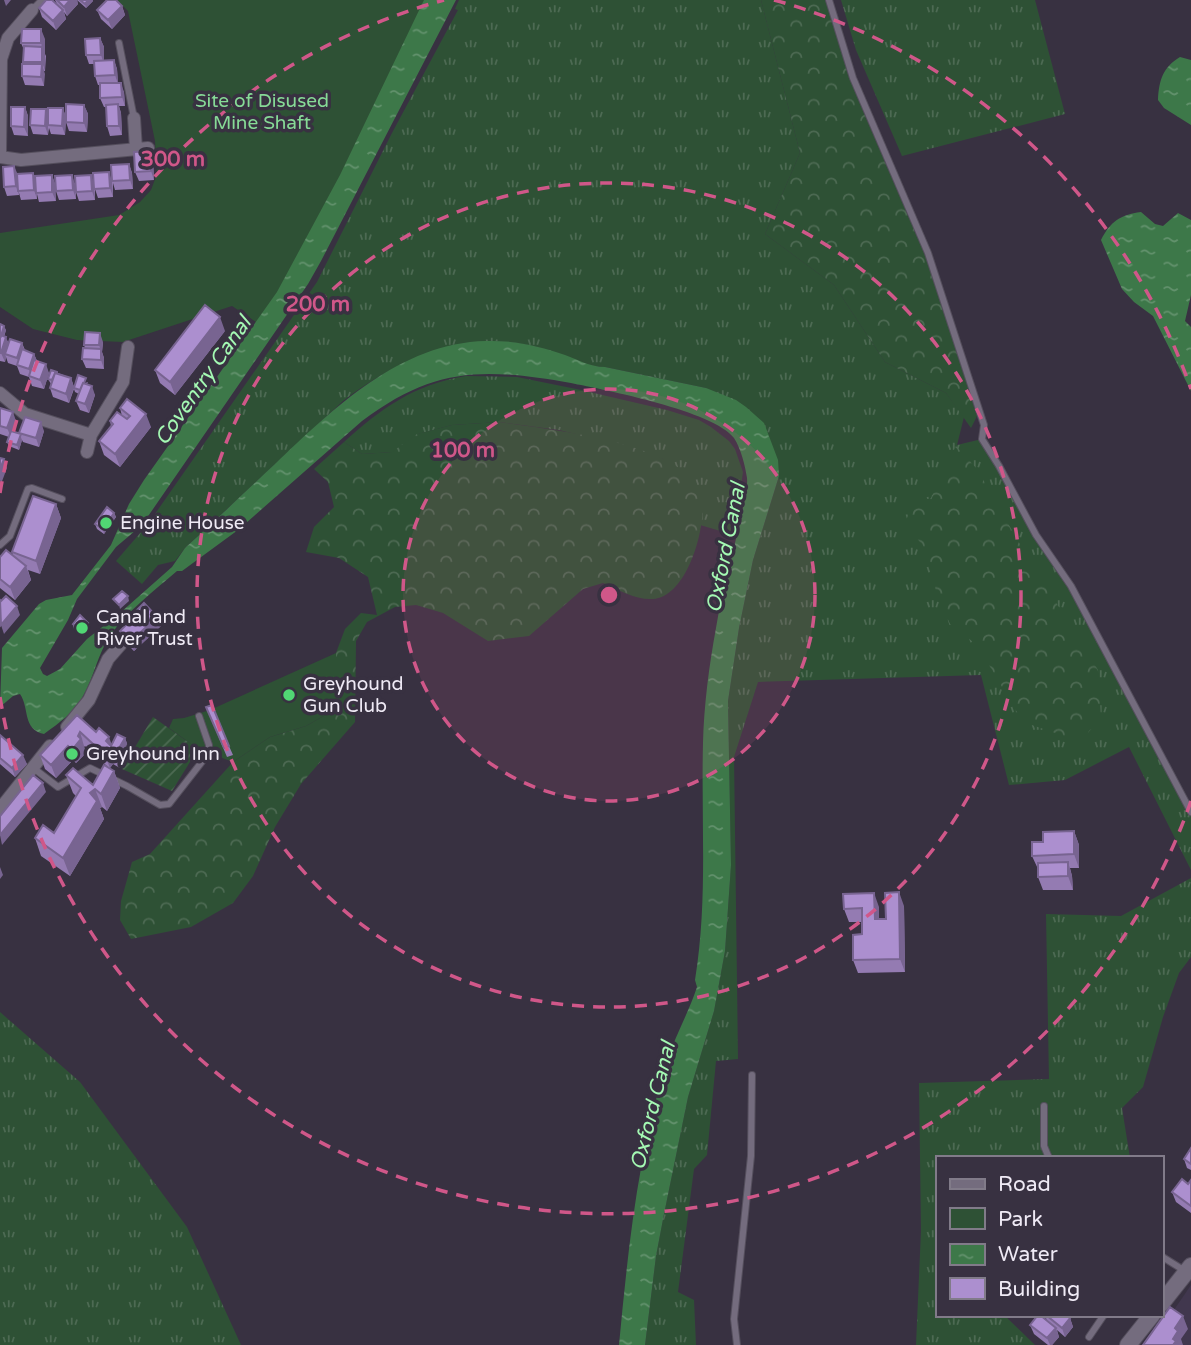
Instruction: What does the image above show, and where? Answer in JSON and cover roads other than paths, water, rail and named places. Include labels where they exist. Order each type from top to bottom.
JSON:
[{"type":"main road","points":[[1163,1301],[1187,1271]]},
{"type":"main road","points":[[1128,1345],[1150,1317]]},
{"type":"street","points":[[32,10],[4,34],[1,59],[0,156],[21,160],[142,149],[134,118]]},
{"type":"street","points":[[88,452],[91,435],[122,382],[128,347]]},
{"type":"street","points":[[0,393],[24,414],[91,435]]},
{"type":"street","points":[[0,809],[81,711],[108,659],[122,643]]},
{"type":"lane","points":[[32,10],[42,0]]},
{"type":"lane","points":[[829,0],[853,78],[929,253],[984,425],[982,439],[1036,535],[1071,586],[1191,812]]},
{"type":"lane","points":[[119,43],[134,118]]},
{"type":"lane","points":[[0,545],[10,536],[29,489],[62,499]]},
{"type":"lane","points":[[32,768],[58,787],[90,768],[160,806],[169,804],[208,754],[209,745],[199,716]]},
{"type":"lane","points":[[737,1345],[734,1319],[751,1156],[752,1075]]},
{"type":"lane","points":[[1044,1105],[1044,1146],[1048,1156]]},
{"type":"lane","points":[[1163,1257],[1187,1271]]},
{"type":"lane","points":[[1089,1337],[1103,1317]]},
{"type":"water","points":[[424,0],[456,0],[308,284],[142,525],[116,547],[77,599],[40,668],[47,676],[60,669],[87,639],[172,567],[185,548],[345,401],[370,382],[425,353],[486,341],[526,344],[594,366],[706,388],[736,400],[764,423],[778,460],[779,476],[753,560],[728,701],[731,865],[725,951],[714,1011],[688,1097],[664,1214],[645,1345],[619,1345],[630,1237],[641,1166],[667,1061],[697,987],[695,980],[703,891],[703,743],[706,700],[718,614],[747,483],[742,457],[734,438],[723,428],[683,411],[632,396],[571,383],[486,374],[437,381],[388,403],[362,421],[238,530],[182,571],[177,571],[141,602],[124,618],[106,643],[80,702],[55,726],[44,734],[32,728],[20,694],[13,696],[0,707],[2,648],[39,604],[72,595],[111,545],[129,504],[144,480],[277,292],[340,175]]},
{"type":"water","points":[[1180,57],[1191,60],[1191,125],[1164,108],[1158,100],[1163,75]]},
{"type":"water","points":[[1141,212],[1155,224],[1163,226],[1178,213],[1191,220],[1191,295],[1185,321],[1191,327],[1191,391],[1153,316],[1122,289],[1101,240],[1117,220]]},
{"type":"place","name":"Engine House","points":[[106,523]]},
{"type":"place","name":"Canal and River Trust","points":[[82,628]]},
{"type":"place","name":"Greyhound Gun Club","points":[[289,695]]},
{"type":"place","name":"Greyhound Inn","points":[[72,754]]},
{"type":"park label","name":"Site of Disused Mine Shaft","points":[[262,112]]},
{"type":"water label","name":"Coventry Canal","points":[[203,381]]},
{"type":"water label","name":"Oxford Canal","points":[[726,548]]},
{"type":"water label","name":"Oxford Canal","points":[[653,1106]]}]
